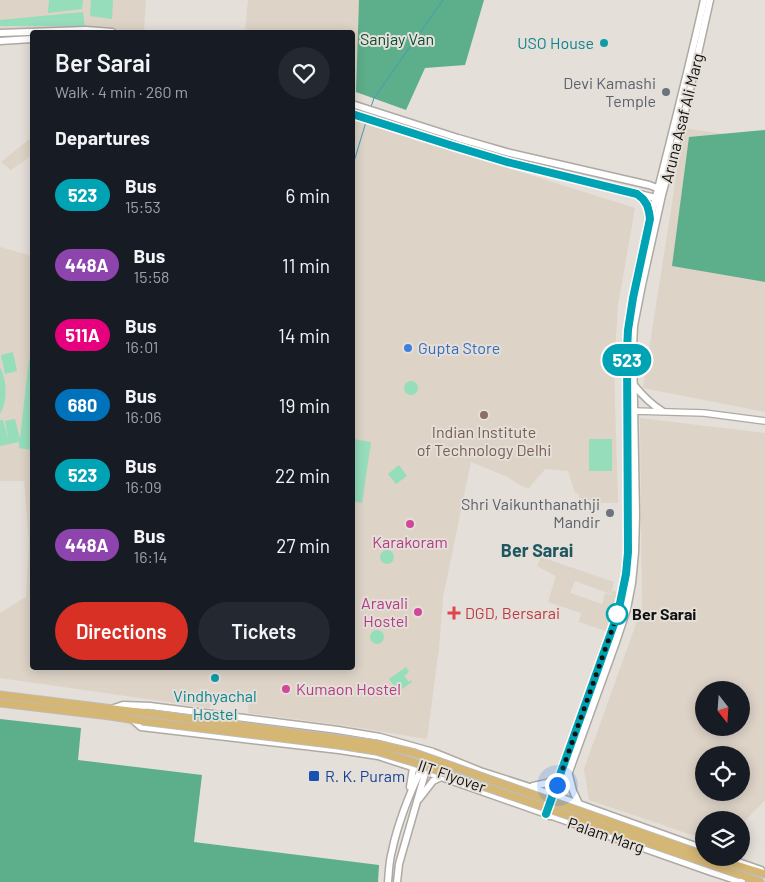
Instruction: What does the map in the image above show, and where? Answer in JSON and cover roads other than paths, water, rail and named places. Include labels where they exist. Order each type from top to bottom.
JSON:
[{"type":"main road","name":"Aruna Asaf Ali Marg","points":[[661,189],[704,0]]},
{"type":"main road","name":"Aruna Asaf Ali Marg","points":[[632,412],[627,350],[634,290],[650,219],[684,116],[710,0]]},
{"type":"main road","points":[[0,33],[30,32]]},
{"type":"main road","points":[[0,41],[30,39]]},
{"type":"main road","points":[[355,105],[510,153],[661,189]]},
{"type":"main road","points":[[355,115],[498,159],[658,199]]},
{"type":"main road","points":[[637,194],[647,205],[650,219]]},
{"type":"main road","name":"Aruna Asaf Ali Marg","points":[[632,412],[634,326],[658,199]]},
{"type":"main road","points":[[634,384],[642,395],[662,412]]},
{"type":"main road","points":[[548,815],[569,771],[627,608],[635,552],[632,412]]},
{"type":"main road","points":[[557,796],[560,776],[618,613],[623,590],[628,552],[632,412]]},
{"type":"main road","name":"IIT Flyover","points":[[0,695],[114,708],[377,744],[416,753],[695,852]]},
{"type":"main road","name":"IIT Flyover","points":[[0,702],[376,751],[413,762],[741,879],[760,882]]},
{"type":"main road","name":"Palam Marg","points":[[114,708],[123,704],[160,707],[380,737],[432,752],[695,846]]},
{"type":"main road","name":"Palam Marg","points":[[132,720],[141,727],[378,756],[602,834],[741,879]]},
{"type":"main road","points":[[390,760],[396,759],[398,754],[396,742]]},
{"type":"main road","points":[[409,795],[432,752]]},
{"type":"main road","points":[[388,882],[391,852],[409,795],[413,768]]},
{"type":"main road","points":[[397,882],[423,771]]},
{"type":"main road","points":[[569,771],[571,785],[579,804]]},
{"type":"main road","points":[[530,787],[547,783],[560,776]]},
{"type":"main road","points":[[417,801],[434,781],[441,777]]},
{"type":"main road","points":[[602,834],[596,829],[594,822],[598,816],[607,814]]},
{"type":"main road","points":[[738,866],[765,873]]},
{"type":"main road","points":[[747,866],[765,873]]},
{"type":"street","points":[[632,412],[704,413],[765,422]]},
{"type":"street","points":[[632,412],[741,419]]},
{"type":"waterway","points":[[371,107],[374,98],[443,0]]},
{"type":"waterway","points":[[355,158],[366,122]]},
{"type":"place","name":"USO House","points":[[604,43]]},
{"type":"place","name":"Devi Kamashi Temple","points":[[666,92]]},
{"type":"place","name":"Gupta Store","points":[[408,348]]},
{"type":"place","name":"Indian Institute of Technology Delhi","points":[[484,415]]},
{"type":"place","name":"Shri Vaikunthanathji Mandir","points":[[610,513]]},
{"type":"place","name":"Karakoram","points":[[410,524]]},
{"type":"place","name":"Aravali Hostel","points":[[418,612]]},
{"type":"place","name":"DGD, Bersarai","points":[[454,613]]},
{"type":"place","name":"Ber Sarai","points":[[617,614]]},
{"type":"place","name":"Vindhyachal Hostel","points":[[215,678]]},
{"type":"place","name":"Kumaon Hostel","points":[[286,689]]},
{"type":"place","name":"R. K. Puram","points":[[314,776]]},
{"type":"district","name":"Ber Sarai","points":[[537,551]]},
{"type":"park label","name":"Sanjay Van","points":[[397,39]]}]
